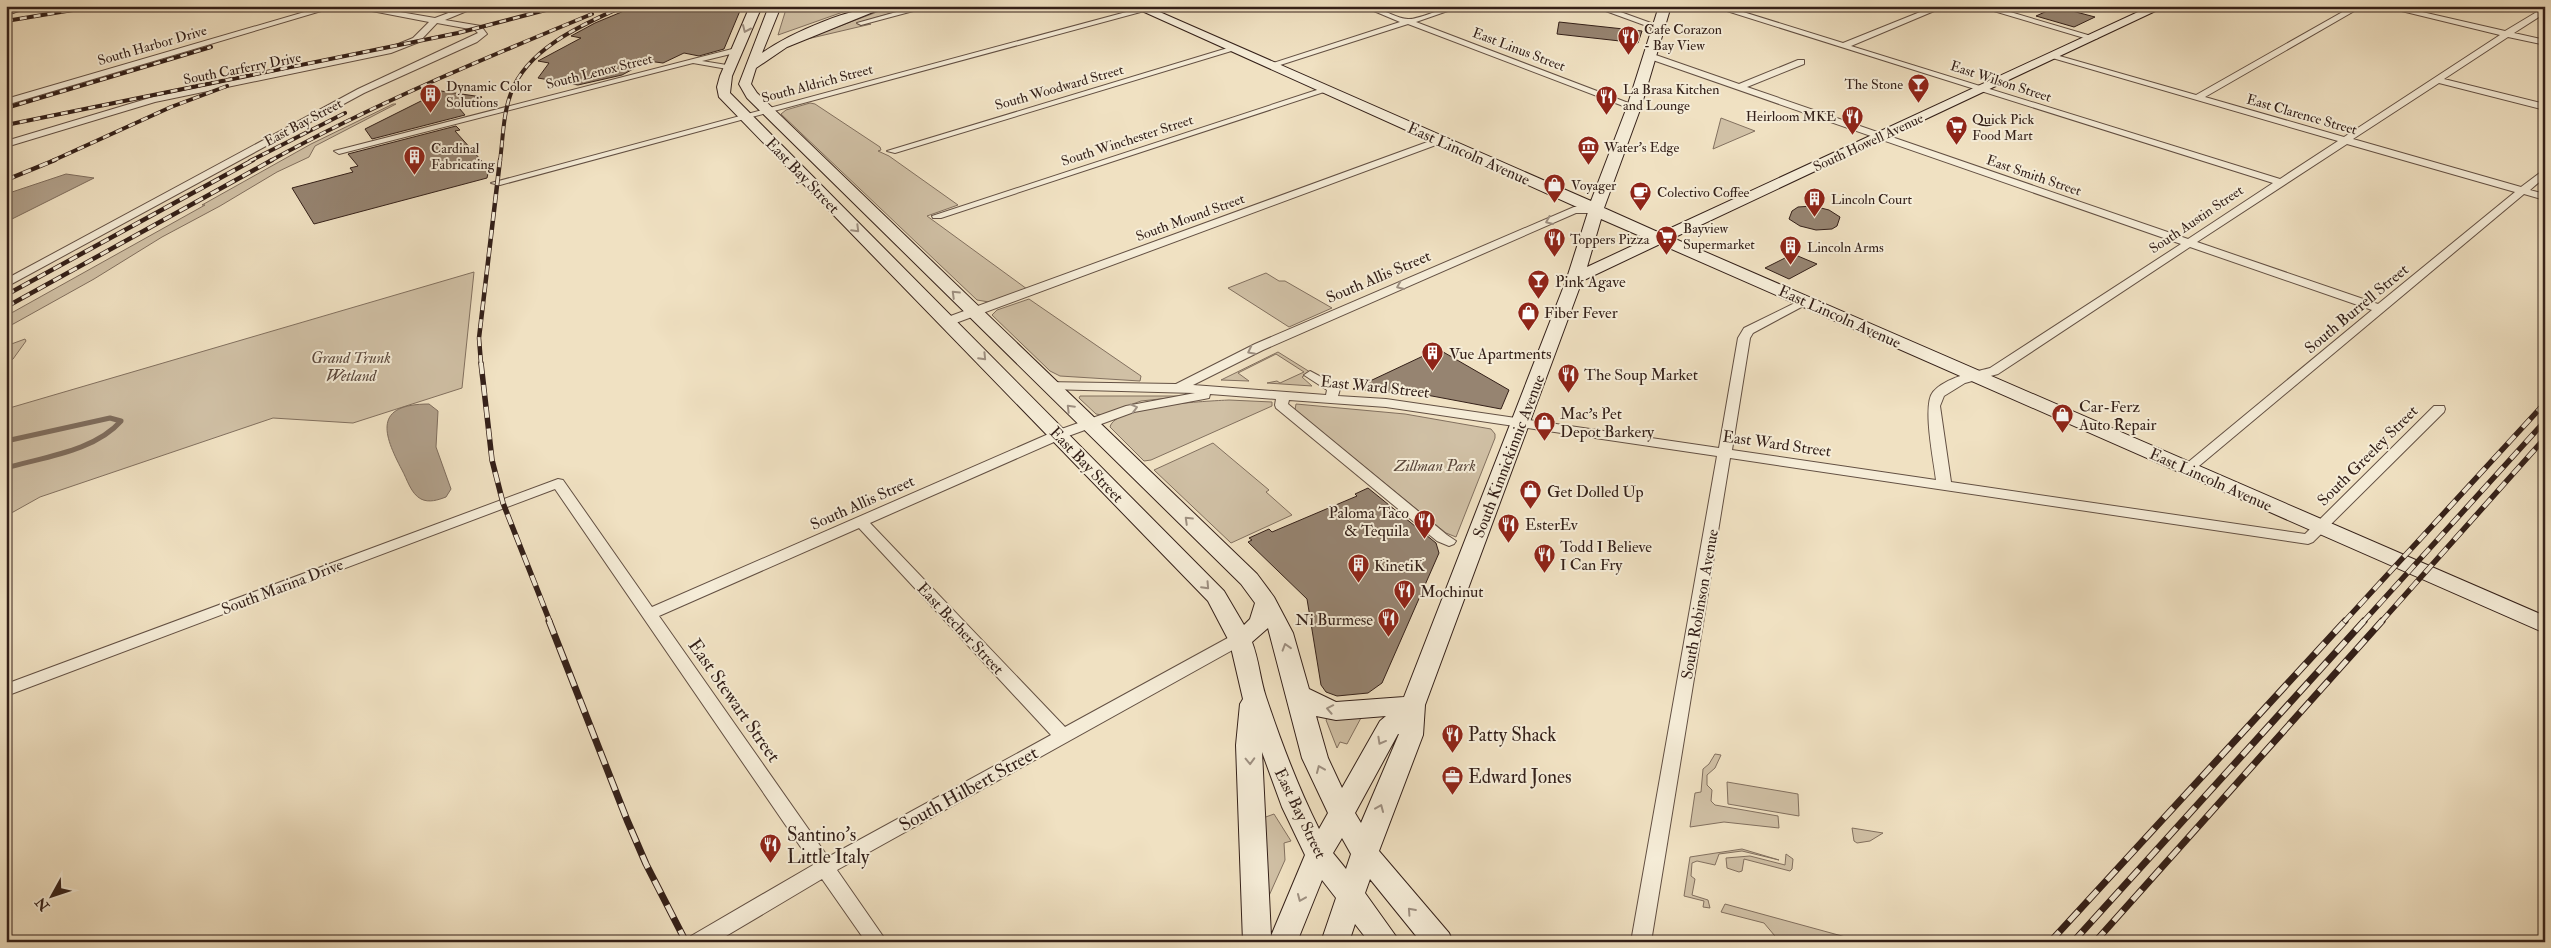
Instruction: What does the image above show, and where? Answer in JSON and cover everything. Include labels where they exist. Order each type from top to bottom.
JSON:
[{"type":"highway","points":[[6,10],[17,6]]},
{"type":"main road","points":[[6,10],[30,6]]},
{"type":"main road","points":[[730,68],[756,6]]},
{"type":"main road","points":[[751,66],[775,6]]},
{"type":"main road","points":[[736,50],[866,6]]},
{"type":"main road","points":[[751,66],[783,44],[799,36],[882,6]]},
{"type":"main road","name":"South Kinnickinnic Avenue","points":[[1335,942],[1374,824],[1411,735],[1413,705],[1575,278],[1596,210],[1634,107],[1665,6]]},
{"type":"main road","name":"South Howell Avenue","points":[[1575,278],[2161,6]]},
{"type":"main road","name":"East Lincoln Avenue","points":[[1140,8],[1596,210],[2545,625]]},
{"type":"main road","name":"East Bay Street","points":[[751,66],[746,84],[747,89],[767,111],[1088,425],[1221,552],[1266,602],[1282,633],[1315,758],[1340,813],[1364,854]]},
{"type":"main road","name":"East Bay Street","points":[[730,68],[723,87],[724,94],[1216,596],[1241,638],[1252,680],[1253,695],[1295,807],[1320,855],[1350,898]]},
{"type":"main road","points":[[1020,394],[1047,385]]},
{"type":"main road","points":[[1241,638],[1255,630],[1263,621],[1266,602]]},
{"type":"main road","points":[[1298,694],[1324,709],[1336,711],[1413,705]]},
{"type":"main road","points":[[1253,695],[1249,745],[1257,942]]},
{"type":"main road","name":"South Kinnickinnic Avenue","points":[[1284,942],[1320,855],[1340,813],[1389,728],[1413,705]]},
{"type":"main road","points":[[1364,854],[1439,942]]},
{"type":"main road","points":[[1350,898],[1386,942]]},
{"type":"street","name":"South Harbor Drive","points":[[6,102],[334,6]]},
{"type":"street","name":"East Bay Street","points":[[6,284],[288,130],[376,84],[474,40],[482,34],[478,28],[433,22],[350,6]]},
{"type":"street","name":"South Carferry Drive","points":[[6,144],[153,100],[388,52],[416,40],[433,22],[475,6]]},
{"type":"street","points":[[861,23],[928,6]]},
{"type":"street","name":"East Linus Street","points":[[1366,6],[1634,107]]},
{"type":"street","points":[[1271,66],[1458,6]]},
{"type":"street","points":[[1596,6],[1658,27]]},
{"type":"street","name":"East Wilson Street","points":[[1715,6],[2279,182]]},
{"type":"street","points":[[1843,46],[1942,6]]},
{"type":"street","points":[[1982,6],[2094,38]]},
{"type":"street","points":[[2198,98],[2358,6]]},
{"type":"street","points":[[2385,6],[2545,43]]},
{"type":"street","points":[[2535,6],[2545,9]]},
{"type":"street","name":"South Aldrich Street","points":[[496,183],[767,111],[1140,8]]},
{"type":"street","name":"South Austin Street","points":[[1944,485],[1934,401],[1938,394],[1961,380],[1994,371],[2545,9]]},
{"type":"street","points":[[410,18],[457,12]]},
{"type":"street","name":"South Woodward Street","points":[[892,151],[1234,49]]},
{"type":"street","name":"South Lenox Street","points":[[339,151],[736,50]]},
{"type":"street","name":"East Smith Street","points":[[1650,56],[2380,309]]},
{"type":"street","name":"East Clarence Street","points":[[2053,57],[2545,197]]},
{"type":"street","name":"South Lenox Street","points":[[692,62],[730,68]]},
{"type":"street","points":[[1739,86],[1801,62]]},
{"type":"street","points":[[2438,80],[2545,107]]},
{"type":"street","name":"South Winchester Street","points":[[937,216],[1326,90]]},
{"type":"street","name":"South Mound Street","points":[[949,322],[1441,140]]},
{"type":"street","name":"South Burrell Street","points":[[2188,468],[2545,172]]},
{"type":"street","name":"South Allis Street","points":[[1178,388],[1259,347],[1574,210],[1596,210]]},
{"type":"street","name":"South Robinson Avenue","points":[[1641,942],[1726,453],[1744,338],[1748,331],[1805,300]]},
{"type":"street","points":[[1310,375],[1334,389],[1330,399]]},
{"type":"street","name":"East Ward Street","points":[[1047,385],[1178,388],[1284,395],[1434,409],[2308,539],[2321,527]]},
{"type":"street","name":"East Ward Street","points":[[1088,425],[1131,408],[1222,391]]},
{"type":"street","points":[[1284,395],[1281,406],[1442,538],[1450,541]]},
{"type":"street","name":"South Greeley Street","points":[[2321,527],[2439,409]]},
{"type":"street","name":"South Allis Street","points":[[650,614],[1058,435],[1088,425]]},
{"type":"street","name":"East Stewart Street","points":[[558,483],[877,942]]},
{"type":"street","name":"South Marina Drive","points":[[6,690],[558,483]]},
{"type":"street","name":"East Becher Street","points":[[860,521],[1062,735]]},
{"type":"street","name":"South Hilbert Street","points":[[698,942],[826,867],[1062,735],[1241,638]]},
{"type":"green space","points":[[787,6],[812,6],[808,12],[814,6],[830,6],[827,12],[832,6],[860,6],[778,35]]},
{"type":"green space","points":[[893,6],[916,6],[857,23],[861,25],[871,24],[803,40],[890,7],[899,9]]},
{"type":"green space","points":[[810,103],[815,104],[880,147],[881,150],[878,151],[889,156],[958,205],[927,216],[1027,289],[989,302],[977,300],[781,114],[786,110]]},
{"type":"green space","points":[[396,104],[315,146],[309,157],[277,172],[6,328],[6,316],[311,144]]},
{"type":"green space","points":[[1721,118],[1755,131],[1713,149]]},
{"type":"green space","name":"Grand Trunk Wetland","points":[[474,272],[462,388],[353,423],[273,418],[40,497],[6,516],[6,409]]},
{"type":"green space","points":[[1266,273],[1279,281],[1285,281],[1332,308],[1289,327],[1228,288]]},
{"type":"green space","points":[[1029,299],[1141,376],[1140,381],[1060,376],[1050,371],[992,315],[997,310]]},
{"type":"green space","points":[[25,339],[26,341],[13,359],[6,364],[6,346]]},
{"type":"green space","points":[[1278,352],[1310,372],[1302,377],[1312,386],[1267,383],[1277,381],[1280,383],[1304,372],[1276,354],[1238,373],[1249,381],[1221,380]]},
{"type":"green space","points":[[1080,396],[1178,397],[1141,401],[1102,415],[1096,414],[1079,398]]},
{"type":"green space","points":[[1229,400],[1272,402],[1272,406],[1151,460],[1144,461],[1110,427],[1116,420],[1145,409],[1184,403]]},
{"type":"green space","name":"Zillman Park","points":[[1296,404],[1405,414],[1491,429],[1495,434],[1495,438],[1456,537],[1446,533],[1295,410]]},
{"type":"green space","points":[[1213,443],[1269,490],[1266,492],[1292,515],[1231,543],[1154,470]]},
{"type":"green space","points":[[1362,716],[1347,744],[1340,742],[1337,748],[1326,720],[1328,717]]},
{"type":"green space","points":[[1715,754],[1721,755],[1715,768],[1707,775],[1707,785],[1712,790],[1711,801],[1715,805],[1778,816],[1779,828],[1724,822],[1690,827],[1695,793],[1701,792],[1703,769],[1709,764]]},
{"type":"green space","points":[[1727,782],[1798,794],[1799,816],[1728,804]]},
{"type":"green space","points":[[1274,814],[1291,841],[1284,843],[1285,860],[1268,898],[1263,818]]},
{"type":"green space","points":[[1852,828],[1883,833],[1870,841],[1857,843],[1854,841]]},
{"type":"green space","points":[[1742,849],[1779,860],[1742,851],[1719,854],[1715,865],[1697,861],[1692,863],[1691,876],[1695,879],[1692,895],[1708,900],[1710,908],[1703,907],[1704,901],[1684,896],[1690,857]]},
{"type":"green space","points":[[1786,854],[1793,859],[1790,871],[1744,859],[1742,871],[1739,872],[1727,868],[1726,858],[1750,856],[1785,865]]},
{"type":"green space","points":[[1725,904],[1849,938],[1847,942],[1780,942],[1764,923],[1721,912]]},
{"type":"shaded area","points":[[66,174],[94,178],[6,222],[6,194]]},
{"type":"shaded area","points":[[429,404],[438,411],[436,447],[451,489],[446,497],[430,501],[421,499],[412,490],[395,457],[387,433],[387,423],[391,415],[398,409],[411,405]]},
{"type":"building","points":[[636,6],[742,6],[724,49],[699,56],[684,53],[663,63],[648,61],[622,75],[578,85],[538,78],[549,63],[538,61],[581,38],[571,36],[595,23]]},
{"type":"building","points":[[2056,7],[2095,17],[2074,27],[2036,16]]},
{"type":"building","points":[[1559,22],[1642,31],[1638,43],[1557,34]]},
{"type":"building","name":"Dynamic Color Solutions","points":[[441,91],[482,97],[459,108],[465,115],[372,139],[365,129]]},
{"type":"building","name":"Cardinal Fabricating","points":[[456,126],[460,130],[455,131],[489,169],[487,178],[314,224],[292,188],[353,172],[350,168],[358,166],[348,154]]},
{"type":"building","name":"Lincoln Court","points":[[1813,206],[1829,210],[1840,217],[1837,226],[1832,229],[1816,230],[1800,226],[1789,219],[1792,211],[1798,207]]},
{"type":"building","name":"Lincoln Arms","points":[[1793,254],[1817,264],[1789,279],[1765,268]]},
{"type":"building","name":"Vue Apartments","points":[[1438,349],[1509,390],[1501,409],[1432,396],[1353,389]]},
{"type":"building","name":"KinetiK","points":[[1368,488],[1436,543],[1439,553],[1382,683],[1368,693],[1337,696],[1326,692],[1321,685],[1307,599],[1248,542],[1252,540],[1249,538],[1269,529],[1272,532],[1357,496],[1355,494]]},
{"type":"waterway","points":[[6,441],[110,418],[121,421],[110,431],[83,446],[68,452],[6,468]]},
{"type":"railway","points":[[6,21],[97,6]]},
{"type":"railway","points":[[375,6],[448,11],[527,6]]},
{"type":"railway","points":[[6,125],[458,33],[561,6]]},
{"type":"railway","points":[[500,161],[508,101],[519,77],[530,63],[558,39],[624,6]]},
{"type":"railway","points":[[270,161],[389,101],[592,14]]},
{"type":"railway","points":[[6,108],[211,47]]},
{"type":"railway","points":[[52,161],[171,107],[227,86]]},
{"type":"railway","points":[[250,161],[345,113]]},
{"type":"railway","points":[[6,180],[55,160]]},
{"type":"railway","points":[[6,295],[253,160]]},
{"type":"railway","points":[[6,307],[272,160]]},
{"type":"railway","points":[[481,364],[479,338],[500,160]]},
{"type":"railway","points":[[481,363],[492,460],[503,503],[550,622]]},
{"type":"railway","points":[[2344,622],[2545,403]]},
{"type":"railway","points":[[2363,622],[2545,421]]},
{"type":"railway","points":[[2381,622],[2545,438]]},
{"type":"railway","points":[[549,621],[627,820],[646,864],[686,942]]},
{"type":"railway","points":[[2050,942],[2345,621]]},
{"type":"railway","points":[[2073,942],[2364,621]]},
{"type":"railway","points":[[2095,942],[2382,621]]},
{"type":"place","name":"Cafe Corazon - Bay View","points":[[1628,56]]},
{"type":"place","name":"The Stone","points":[[1919,103]]},
{"type":"place","name":"Dynamic Color Solutions","points":[[430,113]]},
{"type":"place","name":"La Brasa Kitchen and Lounge","points":[[1607,116]]},
{"type":"place","name":"Heirloom MKE","points":[[1852,135]]},
{"type":"place","name":"Quick Pick Food Mart","points":[[1956,146]]},
{"type":"place","name":"Water's Edge","points":[[1588,166]]},
{"type":"place","name":"Cardinal Fabricating","points":[[415,175]]},
{"type":"place","name":"Voyager","points":[[1555,204]]},
{"type":"place","name":"Colectivo Coffee","points":[[1641,211]]},
{"type":"place","name":"Lincoln Court","points":[[1815,218]]},
{"type":"place","name":"Bayview Supermarket","points":[[1667,255]]},
{"type":"place","name":"Toppers Pizza","points":[[1554,258]]},
{"type":"place","name":"Lincoln Arms","points":[[1791,266]]},
{"type":"place","name":"Pink Agave","points":[[1539,300]]},
{"type":"place","name":"Fiber Fever","points":[[1528,331]]},
{"type":"place","name":"Vue Apartments","points":[[1433,372]]},
{"type":"place","name":"The Soup Market","points":[[1568,393]]},
{"type":"place","name":"Car-Ferz Auto Repair","points":[[2063,434]]},
{"type":"place","name":"Mac's Pet Depot Barkery","points":[[1544,441]]},
{"type":"place","name":"Get Dolled Up","points":[[1531,510]]},
{"type":"place","name":"Paloma Taco & Tequila","points":[[1425,540]]},
{"type":"place","name":"EsterEv","points":[[1509,543]]},
{"type":"place","name":"Todd I Believe I Can Fry","points":[[1544,574]]},
{"type":"place","name":"KinetiK","points":[[1358,584]]},
{"type":"place","name":"Mochinut","points":[[1404,610]]},
{"type":"place","name":"Ni Burmese","points":[[1389,638]]},
{"type":"place","name":"Patty Shack","points":[[1452,753]]},
{"type":"place","name":"Edward Jones","points":[[1452,795]]},
{"type":"place","name":"Santino's Little Italy","points":[[771,864]]}]
